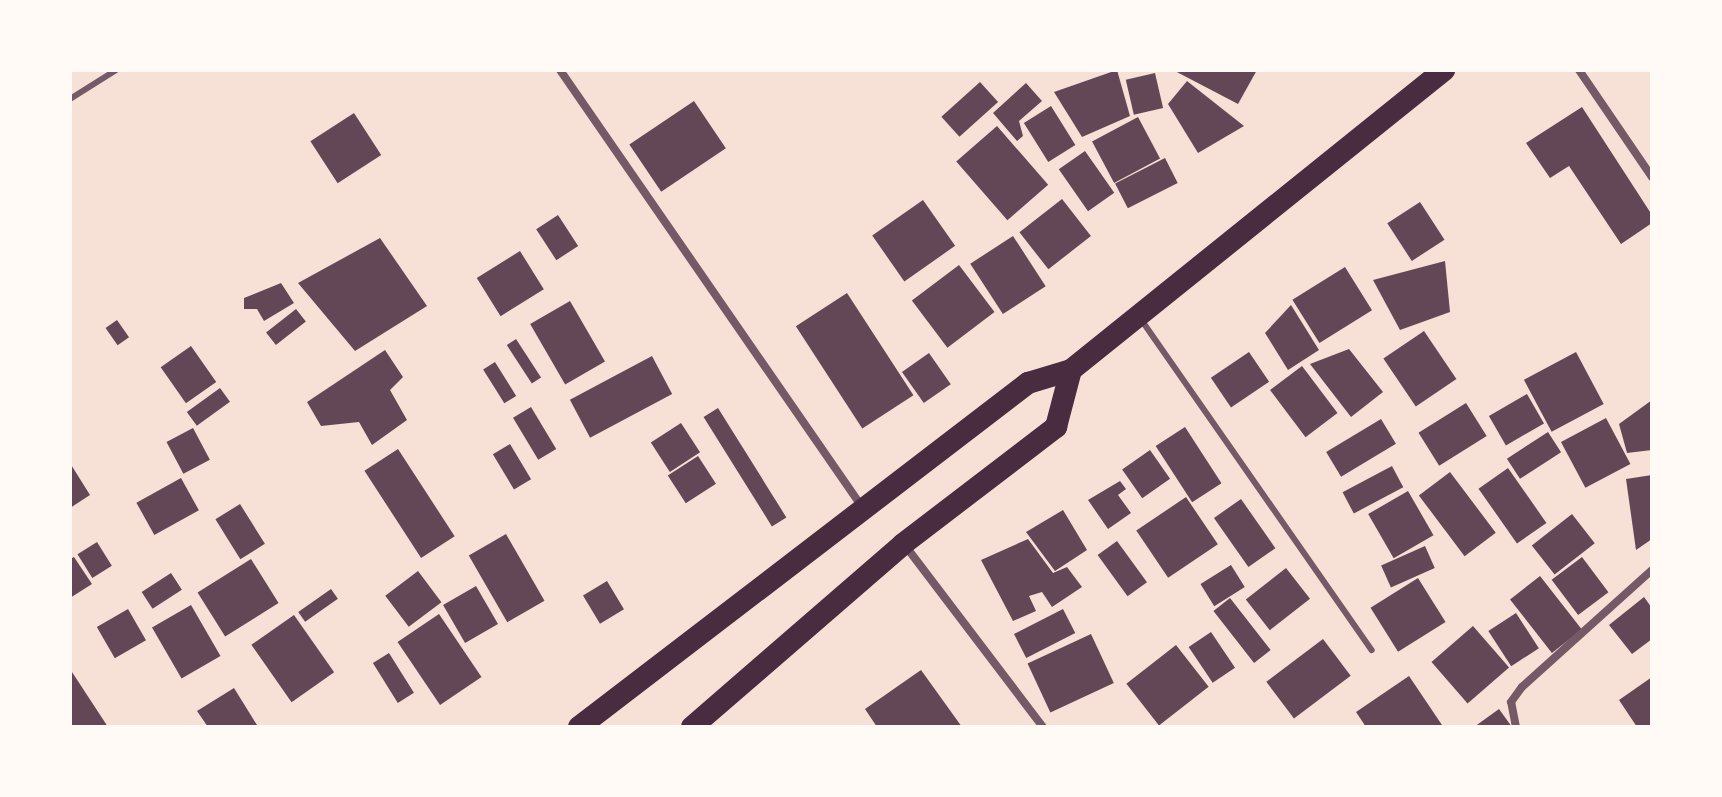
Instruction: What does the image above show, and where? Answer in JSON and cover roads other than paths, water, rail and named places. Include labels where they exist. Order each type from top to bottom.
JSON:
[{"type":"highway","points":[[579,727],[1028,383],[1071,370],[1444,70]]},
{"type":"highway","points":[[692,727],[903,544],[1056,427],[1071,370]]},
{"type":"street","points":[[560,70],[863,508]]},
{"type":"street","points":[[1579,70],[1652,177]]},
{"type":"street","points":[[903,544],[1043,727]]},
{"type":"street","points":[[1516,727],[1511,702],[1522,687],[1652,570]]},
{"type":"lane","points":[[70,99],[116,70]]},
{"type":"lane","points":[[1137,314],[1372,650]]}]
